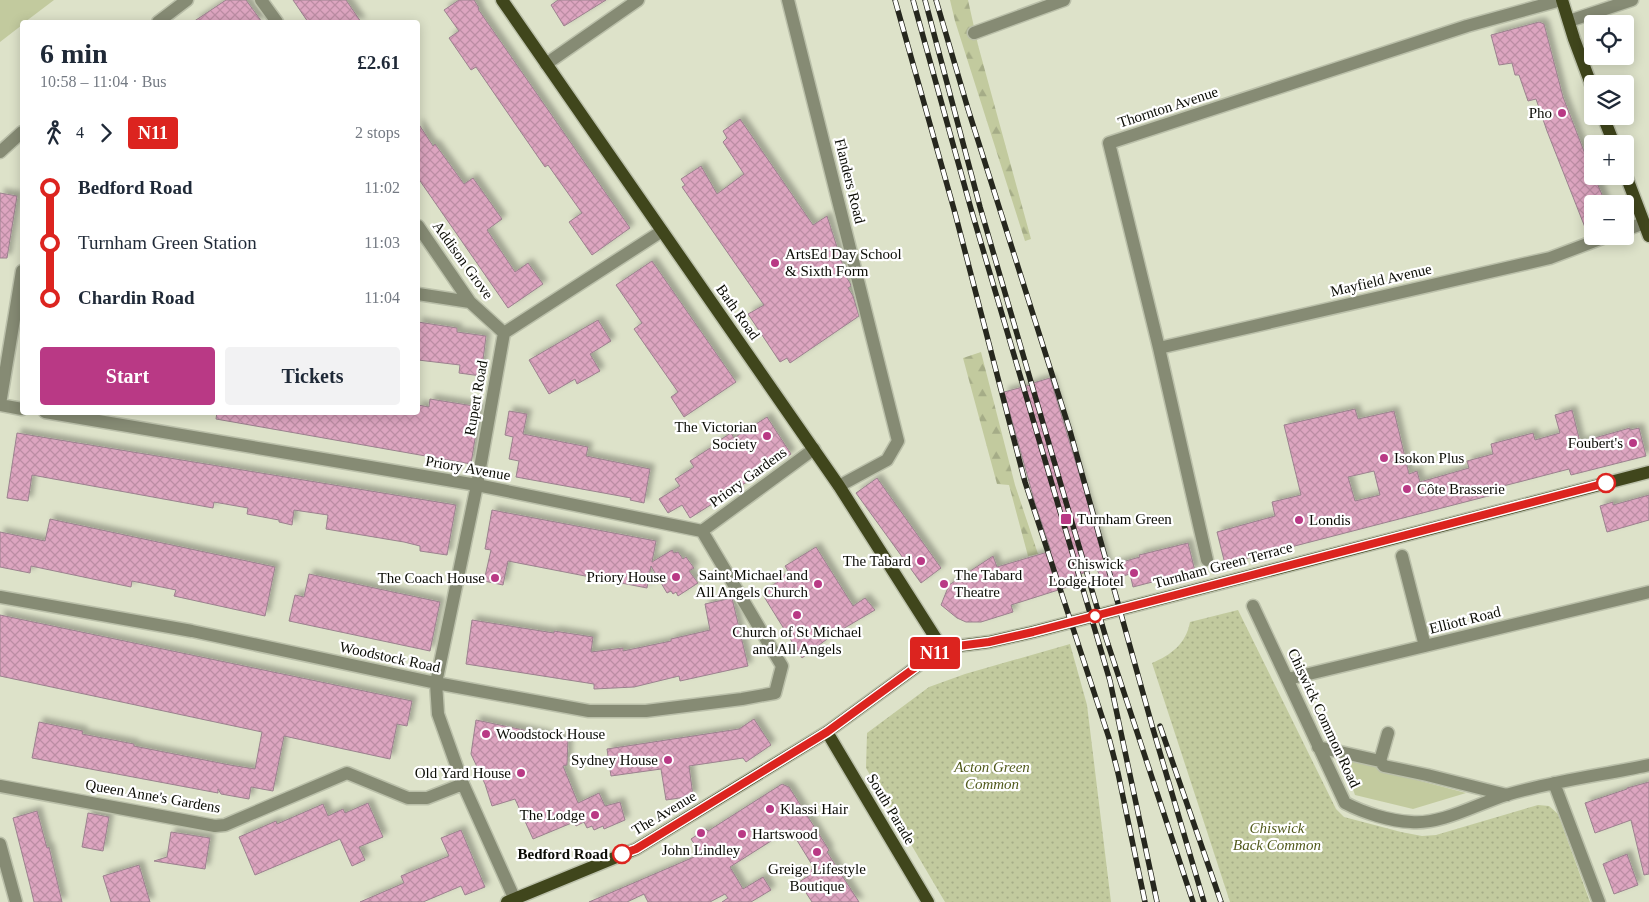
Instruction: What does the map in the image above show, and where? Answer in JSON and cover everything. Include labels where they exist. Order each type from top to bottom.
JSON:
[{"type":"main road","name":"Bath Road","points":[[502,0],[839,486],[942,648]]},
{"type":"main road","points":[[1562,0],[1588,75]]},
{"type":"main road","points":[[1630,185],[1649,236]]},
{"type":"main road","name":"Turnham Green Terrace","points":[[827,732],[942,648],[989,642],[1033,632],[1649,472]]},
{"type":"main road","name":"The Avenue","points":[[513,901],[636,849],[827,732]]},
{"type":"main road","name":"South Parade","points":[[827,732],[928,902]]},
{"type":"street","points":[[161,20],[187,0]]},
{"type":"street","points":[[261,0],[276,20]]},
{"type":"street","points":[[546,64],[638,0]]},
{"type":"street","name":"Flanders Road","points":[[788,0],[898,441],[887,460],[839,486]]},
{"type":"street","points":[[974,33],[1064,0]]},
{"type":"street","name":"Thornton Avenue","points":[[1207,560],[1159,348],[1109,143],[1467,26],[1562,0]]},
{"type":"street","points":[[1569,21],[1632,0]]},
{"type":"street","points":[[0,152],[20,134]]},
{"type":"street","points":[[1634,226],[1644,222]]},
{"type":"street","name":"Addison Grove","points":[[420,229],[470,302],[504,333]]},
{"type":"street","points":[[504,333],[662,231]]},
{"type":"street","name":"Mayfield Avenue","points":[[1159,348],[1550,258],[1584,245]]},
{"type":"street","points":[[20,283],[0,405],[20,409]]},
{"type":"street","points":[[420,294],[470,302]]},
{"type":"street","name":"Rupert Road","points":[[436,683],[478,485],[504,333]]},
{"type":"street","name":"Priory Avenue","points":[[63,415],[478,485],[702,531]]},
{"type":"street","name":"Priory Gardens","points":[[702,531],[814,450]]},
{"type":"street","name":"Woodstock Road","points":[[0,597],[192,631],[436,683],[589,711],[646,711],[775,693],[782,666],[702,531]]},
{"type":"street","points":[[1402,556],[1425,646]]},
{"type":"street","name":"Elliott Road","points":[[1288,679],[1649,592]]},
{"type":"street","name":"Chiswick Common Road","points":[[1253,606],[1345,803],[1362,812],[1412,822],[1437,820],[1507,795],[1554,783],[1649,766]]},
{"type":"street","points":[[436,683],[438,714],[464,784],[513,901]]},
{"type":"street","points":[[1380,762],[1388,733]]},
{"type":"street","points":[[1318,747],[1380,762],[1384,766],[1507,795]]},
{"type":"street","name":"Queen Anne's Gardens","points":[[0,786],[215,826],[225,825],[347,773],[408,798],[427,798],[464,784]]},
{"type":"street","points":[[1554,783],[1599,902]]},
{"type":"street","points":[[0,844],[16,902]]},
{"type":"green space","points":[[0,0],[54,0],[28,20],[20,20],[20,27],[0,42]]},
{"type":"green space","points":[[950,0],[968,0],[978,45],[1031,239],[1025,241],[955,21]]},
{"type":"green space","points":[[981,352],[1015,485],[1038,554],[1028,556],[1009,485],[997,484],[963,358]]},
{"type":"green space","name":"Chiswick Back Common","points":[[1238,610],[1336,809],[1344,817],[1422,836],[1436,835],[1538,805],[1549,806],[1558,814],[1590,902],[1230,902],[1152,663],[1177,648],[1185,637],[1190,622]]},
{"type":"green space","name":"Acton Green Common","points":[[1070,644],[1087,705],[1111,902],[945,902],[866,768],[867,733],[929,687],[965,674]]},
{"type":"green space","points":[[1342,757],[1379,767],[1383,771],[1466,793],[1413,809],[1355,795]]},
{"type":"building","points":[[226,0],[246,0],[261,20],[196,20]]},
{"type":"building","points":[[293,0],[346,0],[360,20],[307,20]]},
{"type":"building","points":[[459,0],[474,0],[478,9],[630,228],[592,255],[569,222],[582,213],[548,165],[545,167],[476,67],[471,70],[449,38],[459,31],[444,10]]},
{"type":"building","points":[[558,0],[606,0],[564,26],[551,5]]},
{"type":"building","points":[[1539,22],[1544,24],[1563,97],[1584,151],[1584,185],[1598,185],[1602,195],[1584,195],[1584,225],[1536,99],[1528,101],[1519,75],[1515,75],[1512,63],[1499,65],[1491,35]]},
{"type":"building","name":"ArtsEd Day School & Sixth Form","points":[[740,119],[813,225],[827,216],[851,286],[848,288],[853,296],[859,316],[790,363],[787,358],[780,362],[748,314],[764,305],[682,187],[685,185],[681,179],[701,166],[717,194],[744,174],[723,142],[727,138],[723,131]]},
{"type":"building","points":[[420,126],[433,146],[435,144],[464,184],[473,178],[502,219],[487,230],[515,272],[528,263],[543,284],[508,308],[420,181]]},
{"type":"building","points":[[0,193],[17,196],[7,258],[0,258]]},
{"type":"building","points":[[652,261],[736,382],[684,417],[671,397],[678,392],[634,329],[642,323],[616,285]]},
{"type":"building","points":[[598,320],[611,341],[590,354],[600,371],[577,384],[575,379],[549,394],[529,360]]},
{"type":"building","points":[[420,322],[457,328],[457,332],[486,336],[481,376],[459,373],[460,365],[420,360]]},
{"type":"building","points":[[1050,378],[1107,565],[1072,577],[1074,585],[1011,605],[1013,612],[981,622],[966,622],[957,618],[941,605],[949,585],[993,556],[997,567],[1051,551],[1035,503],[1004,392]]},
{"type":"building","points":[[430,399],[480,407],[471,464],[216,419],[217,415],[420,415],[420,405],[429,407]]},
{"type":"building","points":[[1355,409],[1358,419],[1394,411],[1409,474],[1417,471],[1420,482],[1469,468],[1467,461],[1493,454],[1491,444],[1533,433],[1535,440],[1560,433],[1555,415],[1572,410],[1580,442],[1630,428],[1630,430],[1639,428],[1646,456],[1571,475],[1569,469],[1495,488],[1496,494],[1225,564],[1217,532],[1275,516],[1272,502],[1301,495],[1284,425]],"holes":[[[1374,471],[1380,495],[1355,501],[1348,477]]]},
{"type":"building","points":[[509,411],[527,414],[523,434],[588,447],[586,456],[650,469],[644,503],[630,500],[631,498],[516,477],[519,461],[509,459],[513,437],[505,435]]},
{"type":"building","points":[[767,417],[791,454],[690,518],[682,505],[668,513],[659,499],[680,486],[675,479],[694,467],[690,461],[731,433],[734,438]]},
{"type":"building","points":[[17,433],[456,505],[447,555],[420,551],[420,546],[404,542],[326,529],[328,515],[294,510],[292,525],[279,522],[279,520],[247,514],[248,508],[214,502],[213,508],[32,475],[28,501],[7,498]]},
{"type":"building","points":[[877,478],[941,568],[921,583],[856,493]]},
{"type":"building","points":[[1649,495],[1649,520],[1607,532],[1600,506],[1613,502],[1613,505]]},
{"type":"building","points":[[492,510],[656,541],[652,562],[672,550],[674,553],[678,552],[683,559],[686,557],[694,568],[689,571],[698,583],[678,596],[676,592],[673,594],[671,591],[667,593],[651,566],[647,588],[508,561],[503,585],[484,581],[491,550],[485,549]]},
{"type":"building","points":[[50,519],[275,567],[265,616],[174,596],[176,590],[132,581],[131,587],[31,566],[30,573],[0,567],[0,532],[45,541]]},
{"type":"building","points":[[1188,543],[1195,571],[1133,587],[1130,574],[1102,582],[1097,569],[1140,557],[1139,555]]},
{"type":"building","points":[[816,547],[853,606],[865,598],[875,610],[831,636],[802,658],[763,595],[788,571],[785,566]]},
{"type":"building","points":[[309,574],[440,602],[430,651],[289,621],[295,595],[304,597]]},
{"type":"building","points":[[732,598],[748,666],[680,681],[679,676],[634,687],[594,689],[594,684],[466,664],[472,620],[593,637],[591,652],[623,648],[623,651],[671,641],[671,639],[710,630],[705,604]]},
{"type":"building","points":[[0,615],[412,701],[407,726],[397,724],[390,759],[284,736],[273,791],[251,787],[249,799],[221,794],[218,789],[218,793],[32,758],[39,722],[83,731],[82,734],[134,744],[134,746],[255,769],[262,732],[0,676]]},
{"type":"building","name":"Sydney House","points":[[754,719],[771,745],[746,762],[743,758],[689,766],[693,796],[666,800],[661,769],[611,776],[607,749],[739,729]]},
{"type":"building","points":[[476,720],[547,735],[546,737],[568,739],[567,765],[563,766],[578,803],[599,793],[605,806],[620,802],[625,820],[604,829],[603,826],[594,830],[592,826],[587,828],[584,822],[576,826],[574,822],[533,839],[515,799],[492,806],[485,784],[471,754]]},
{"type":"building","points":[[1649,782],[1649,874],[1644,875],[1631,820],[1595,833],[1585,803]]},
{"type":"building","points":[[782,784],[789,787],[859,902],[812,902],[799,882],[810,875],[808,872],[814,868],[790,829],[730,867],[743,889],[763,877],[771,890],[751,902],[722,902],[728,898],[725,894],[710,902],[648,902],[644,894],[627,902],[589,902],[701,854],[691,839],[706,829],[708,831]]},
{"type":"building","points":[[368,803],[383,837],[359,847],[365,860],[352,866],[340,839],[255,875],[239,837],[276,821],[277,824],[323,804],[328,816],[343,809],[345,813]]},
{"type":"building","points":[[37,811],[47,848],[49,847],[62,902],[34,902],[13,818]]},
{"type":"building","points":[[88,813],[109,817],[103,851],[82,847]]},
{"type":"building","points":[[461,830],[485,887],[465,895],[461,886],[423,902],[360,902],[404,883],[401,876],[449,856],[441,838]]},
{"type":"building","points":[[171,832],[210,838],[205,869],[154,861],[167,857]]},
{"type":"building","points":[[1627,854],[1638,885],[1614,894],[1603,864]]},
{"type":"building","points":[[139,865],[150,902],[111,902],[103,876]]},
{"type":"railway","points":[[895,0],[955,213],[1025,482],[1109,738],[1145,902]]},
{"type":"railway","points":[[913,0],[971,209],[1110,681],[1157,902]]},
{"type":"railway","points":[[925,0],[980,207],[1106,638],[1193,902]]},
{"type":"railway","points":[[936,0],[968,109],[1070,431],[1153,729],[1204,902]]},
{"type":"railway","points":[[1160,726],[1221,902]]},
{"type":"bus line","name":"N11","points":[[622,854],[636,849],[827,732],[942,648],[989,642],[1033,632],[1606,483]]},
{"type":"place","name":"Pho","points":[[1562,113]]},
{"type":"place","name":"ArtsEd Day School & Sixth Form","points":[[775,263]]},
{"type":"place","name":"The Victorian Society","points":[[767,436]]},
{"type":"place","name":"Foubert's","points":[[1633,443]]},
{"type":"place","name":"Isokon Plus","points":[[1384,458]]},
{"type":"place","name":"Côte Brasserie","points":[[1407,489]]},
{"type":"place","name":"Turnham Green","points":[[1066,519]]},
{"type":"place","name":"Londis","points":[[1299,520]]},
{"type":"place","name":"The Tabard","points":[[921,561]]},
{"type":"place","name":"Chiswick Lodge Hotel","points":[[1134,573]]},
{"type":"place","name":"Priory House","points":[[676,577]]},
{"type":"place","name":"The Coach House","points":[[495,578]]},
{"type":"place","name":"Saint Michael and All Angels Church","points":[[818,584]]},
{"type":"place","name":"The Tabard Theatre","points":[[944,584]]},
{"type":"place","name":"Church of St Michael and All Angels","points":[[797,615]]},
{"type":"place","name":"Woodstock House","points":[[486,734]]},
{"type":"place","name":"Sydney House","points":[[668,760]]},
{"type":"place","name":"Old Yard House","points":[[521,773]]},
{"type":"place","name":"Klassi Hair","points":[[770,809]]},
{"type":"place","name":"The Lodge","points":[[595,815]]},
{"type":"place","name":"John Lindley","points":[[701,833]]},
{"type":"place","name":"Hartswood","points":[[742,834]]},
{"type":"place","name":"Greige Lifestyle Boutique","points":[[817,852]]},
{"type":"place","name":"Bedford Road","points":[[622,854]]}]
